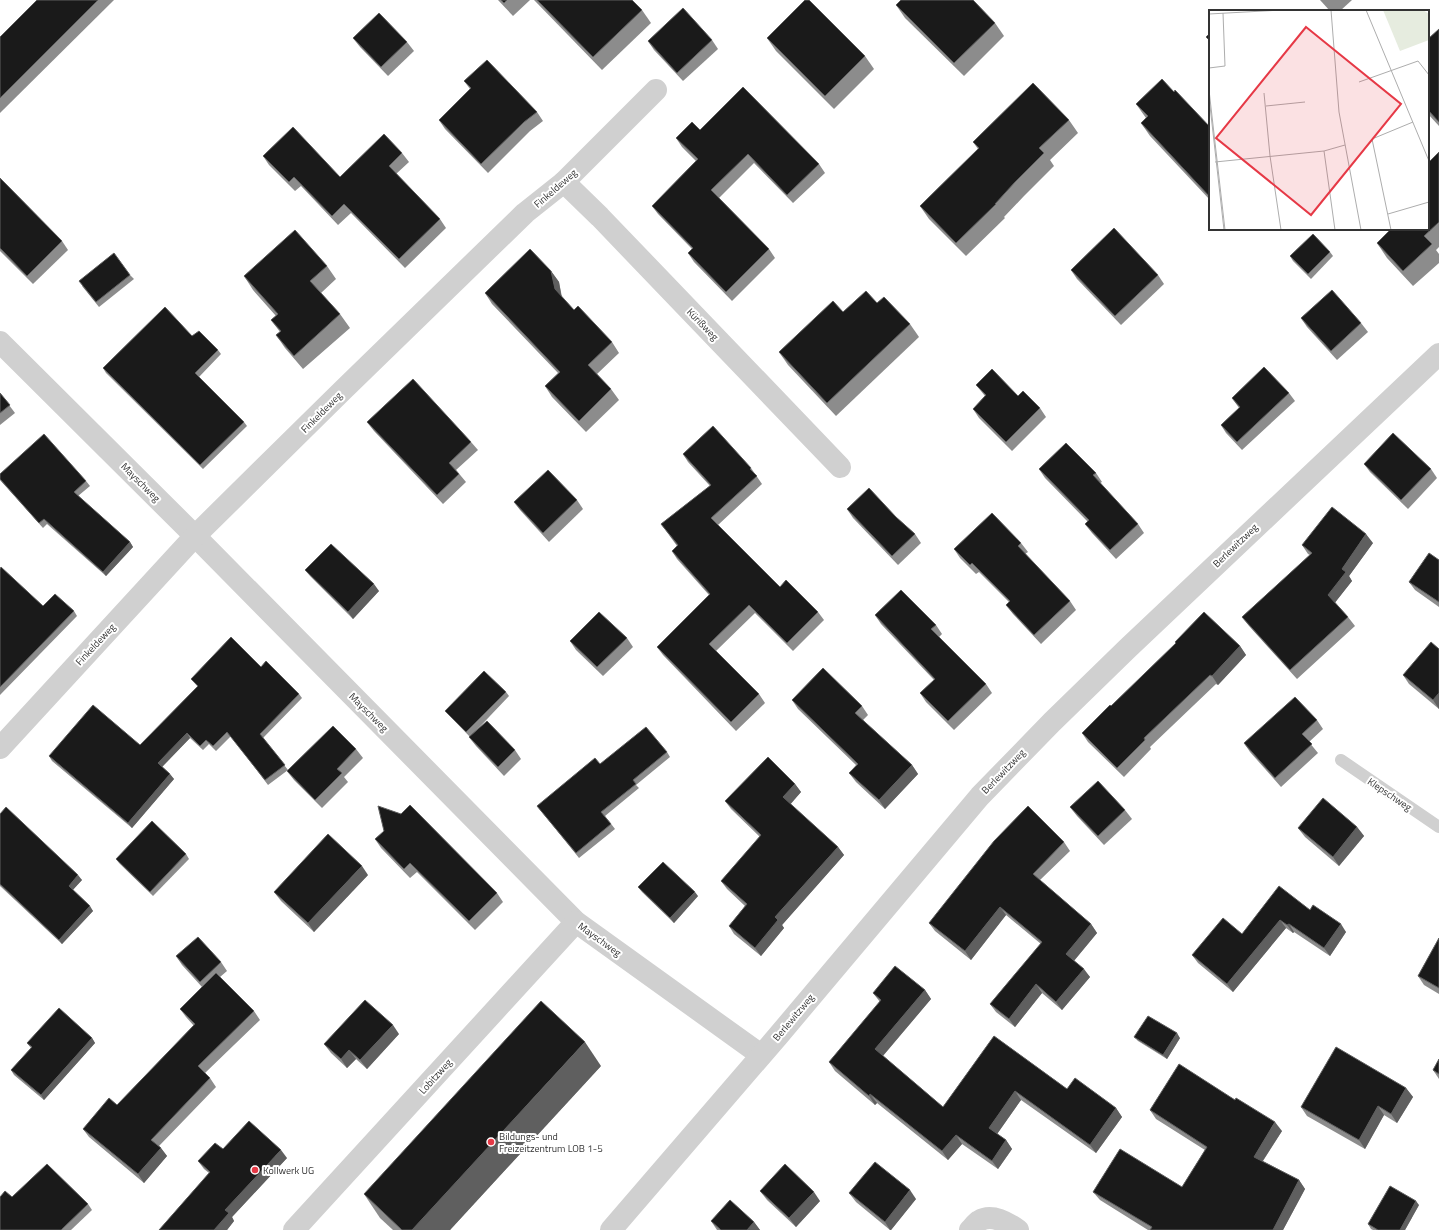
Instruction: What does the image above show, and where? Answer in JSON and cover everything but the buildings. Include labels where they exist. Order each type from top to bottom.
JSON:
[{"type":"street","name":"Finkeldeweg","points":[[0,748],[195,536],[348,384],[525,213],[564,182],[656,90]]},
{"type":"street","name":"Kürißweg","points":[[564,182],[606,223],[840,467]]},
{"type":"street","name":"Mayschweg","points":[[0,342],[195,536],[576,922],[761,1054]]},
{"type":"street","name":"Berlewitzweg","points":[[611,1230],[980,796],[1052,722],[1133,643],[1439,354]]},
{"type":"street","name":"Lobitzweg","points":[[294,1230],[576,922]]},
{"type":"street","points":[[975,1225],[994,1219],[1007,1222],[1018,1230]]},
{"type":"lane","name":"Klepschweg","points":[[1341,760],[1439,827]]},
{"type":"place","name":"Bildungs- und Freizeitzentrum LOB 1-5","points":[[491,1142]]},
{"type":"place","name":"Kollwerk UG","points":[[255,1170]]}]
